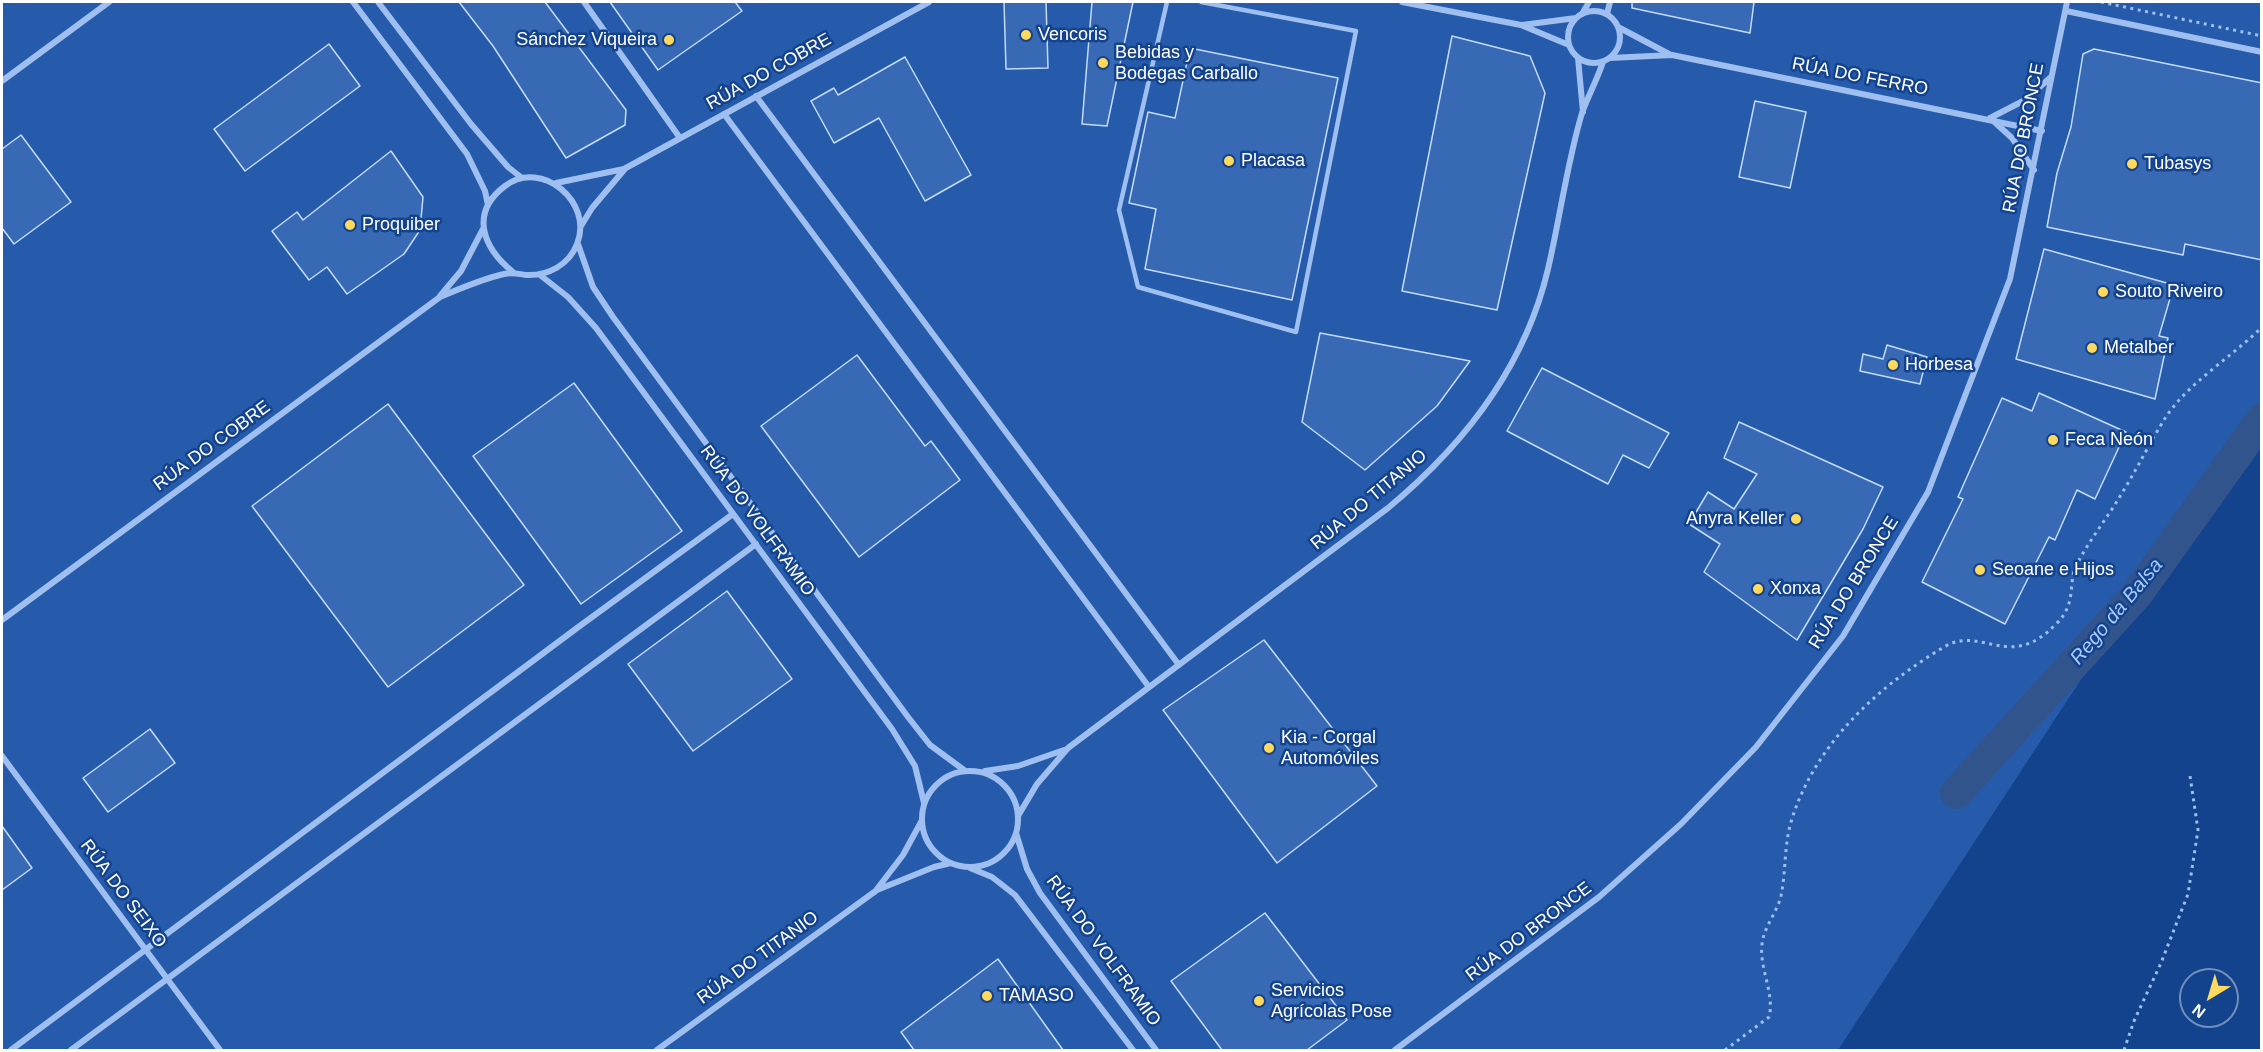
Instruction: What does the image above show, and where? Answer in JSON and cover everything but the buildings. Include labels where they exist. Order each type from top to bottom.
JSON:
[{"type":"street","points":[[2,81],[109,2]]},
{"type":"street","points":[[353,2],[467,154],[485,191],[488,205],[484,229],[461,271],[440,297]]},
{"type":"street","points":[[378,2],[478,133],[508,167],[522,178]]},
{"type":"street","points":[[584,2],[680,138]]},
{"type":"street","name":"RÚA DO COBRE","points":[[624,169],[929,2]]},
{"type":"street","points":[[1402,2],[1521,25],[1569,45],[1578,58],[1593,63],[1603,62],[1610,58],[1617,49],[1620,39],[1618,27],[1607,14],[1590,11],[1576,18],[1521,25]]},
{"type":"street","points":[[1582,14],[1589,2]]},
{"type":"street","points":[[1607,14],[1610,2]]},
{"type":"street","name":"RÚA DO BRONCE","points":[[1395,1050],[1599,897],[1681,824],[1756,747],[1844,636],[1928,492],[2010,279],[2067,2]]},
{"type":"street","points":[[2066,11],[2262,52]]},
{"type":"street","points":[[1569,45],[1569,31],[1576,18]]},
{"type":"street","name":"RÚA DO FERRO","points":[[1618,27],[1672,55]]},
{"type":"street","name":"RÚA DO FERRO","points":[[1610,58],[1672,55],[1990,118],[2042,131]]},
{"type":"street","name":"RÚA DO TITANIO","points":[[1578,58],[1583,112]]},
{"type":"street","name":"RÚA DO TITANIO","points":[[1068,748],[1347,541],[1421,481],[1448,454],[1482,412],[1513,363],[1538,306],[1548,272],[1583,112],[1603,62]]},
{"type":"street","points":[[2034,170],[2012,138],[1990,118],[2025,100],[2052,77]]},
{"type":"street","points":[[756,96],[1179,665]]},
{"type":"street","points":[[724,114],[1149,687]]},
{"type":"street","points":[[556,183],[624,169]]},
{"type":"street","points":[[440,297],[513,272],[540,275],[556,269],[569,258],[578,243],[581,227],[592,208],[624,169]]},
{"type":"street","points":[[488,205],[496,193],[509,183],[522,178],[539,178],[556,183],[570,196],[578,210],[581,227]]},
{"type":"street","points":[[484,229],[489,248],[498,260],[513,272]]},
{"type":"street","name":"RÚA DO VOLFRAMIO","points":[[578,243],[593,287],[613,317],[908,717],[930,745],[964,770]]},
{"type":"street","name":"RÚA DO VOLFRAMIO","points":[[540,275],[568,297],[590,320],[892,729],[915,766],[921,781],[924,803]]},
{"type":"street","name":"RÚA DO COBRE","points":[[2,620],[440,297]]},
{"type":"street","points":[[11,1050],[577,628],[734,514]]},
{"type":"street","points":[[71,1050],[756,544]]},
{"type":"street","points":[[877,890],[903,855],[921,822],[924,803],[934,787],[948,776],[964,770],[982,771],[1018,766],[1068,748]]},
{"type":"street","points":[[1018,816],[1037,784],[1068,748]]},
{"type":"street","name":"RÚA DO SEIXO","points":[[2,756],[219,1050]]},
{"type":"street","points":[[921,822],[927,840],[936,854],[951,863],[966,867],[983,865],[998,858],[1009,846],[1016,833],[1018,816],[1016,803],[1008,788],[998,778],[982,771]]},
{"type":"street","name":"RÚA DO VOLFRAMIO","points":[[1016,833],[1027,869],[1040,893],[1156,1050]]},
{"type":"street","points":[[877,890],[934,867],[951,863]]},
{"type":"street","name":"RÚA DO VOLFRAMIO","points":[[966,867],[992,877],[1015,895],[1133,1050]]},
{"type":"street","name":"RÚA DO TITANIO","points":[[657,1050],[877,890]]},
{"type":"lane","points":[[1167,2],[1119,210],[1138,287],[1296,332],[1356,32],[1232,4],[1201,2]]},
{"type":"path","points":[[2101,2],[2262,36]]},
{"type":"path","points":[[1725,1050],[1769,1017],[1771,1010],[1761,949],[1763,936],[1779,904],[1792,820],[1824,752],[1841,730],[1872,701],[1916,665],[1951,643],[1967,638],[1999,648],[2024,646],[2056,625],[2067,608],[2073,591],[2075,566],[2122,494],[2164,418],[2176,403],[2262,327]]},
{"type":"path","points":[[2124,1050],[2188,894],[2198,830],[2190,776]]},
{"type":"shaded area","points":[[2,2],[2261,2],[2261,405],[1838,1050],[2,1050]]},
{"type":"waterway","name":"Rego da Balsa","points":[[1956,793],[2137,594],[2262,419]]},
{"type":"place","name":"Vencoris","points":[[1026,35]]},
{"type":"place","name":"Sánchez Viqueira","points":[[669,40]]},
{"type":"place","name":"Bebidas y Bodegas Carballo","points":[[1103,63]]},
{"type":"place","name":"Placasa","points":[[1229,161]]},
{"type":"place","name":"Tubasys","points":[[2132,164]]},
{"type":"place","name":"Proquiber","points":[[350,225]]},
{"type":"place","name":"Souto Riveiro","points":[[2103,292]]},
{"type":"place","name":"Metalber","points":[[2092,348]]},
{"type":"place","name":"Horbesa","points":[[1893,365]]},
{"type":"place","name":"Feca Neón","points":[[2053,440]]},
{"type":"place","name":"Anyra Keller","points":[[1796,519]]},
{"type":"place","name":"Seoane e Hijos","points":[[1980,570]]},
{"type":"place","name":"Xonxa","points":[[1758,589]]},
{"type":"place","name":"Kia - Corgal Automóviles","points":[[1269,748]]},
{"type":"place","name":"TAMASO","points":[[987,996]]},
{"type":"place","name":"Servicios Agrícolas Pose","points":[[1259,1001]]}]
